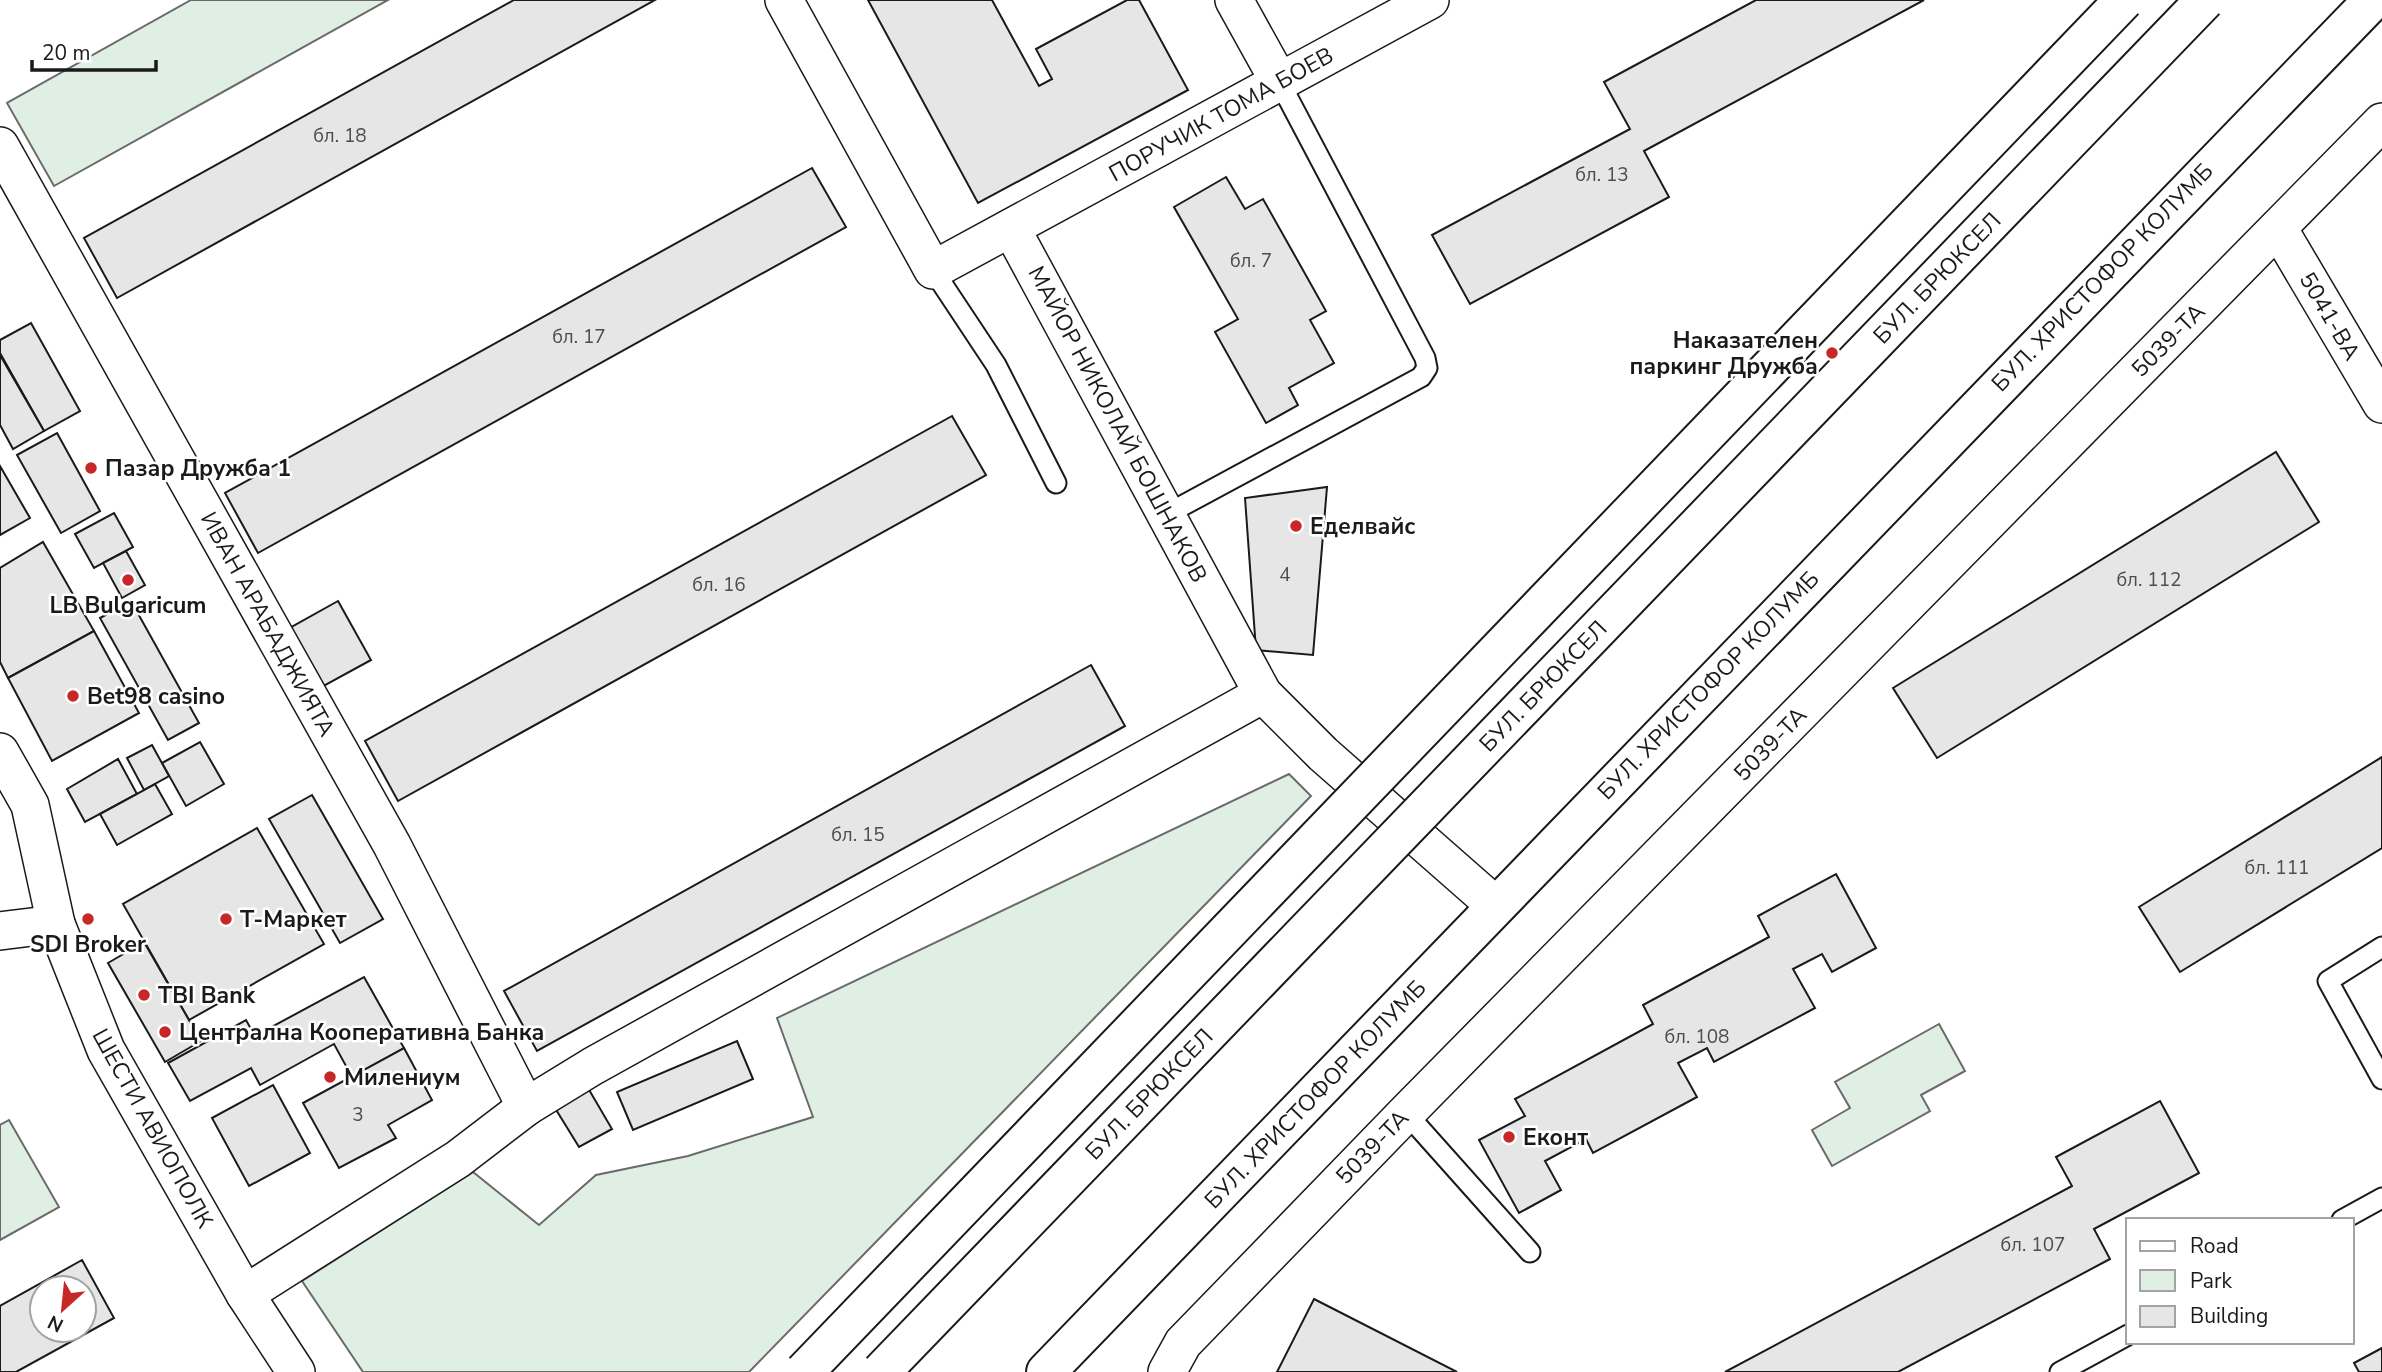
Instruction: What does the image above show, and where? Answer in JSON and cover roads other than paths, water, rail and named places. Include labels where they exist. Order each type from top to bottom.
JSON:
[{"type":"main road","points":[[804,1372],[2124,0]]},
{"type":"main road","name":"БУЛ. БРЮКСЕЛ","points":[[881,1372],[2205,0]]},
{"type":"main road","name":"БУЛ. ХРИСТОФОР КОЛУМБ","points":[[1046,1372],[2373,0]]},
{"type":"street","points":[[784,0],[933,270],[1011,228]]},
{"type":"street","points":[[1234,0],[1280,82]]},
{"type":"street","name":"ПОРУЧИК ТОМА БОЕВ","points":[[1011,228],[1430,0]]},
{"type":"street","name":"5039-ТА","points":[[1167,1372],[1183,1343],[1406,1113],[2382,122]]},
{"type":"street","name":"ИВАН АРАБАДЖИЯТА","points":[[0,146],[392,845],[526,1107]]},
{"type":"street","name":"МАЙОР НИКОЛАЙ БОШНАКОВ","points":[[1011,228],[1263,694],[1323,754],[1496,906]]},
{"type":"street","name":"5041-ВА","points":[[2278,228],[2382,404]]},
{"type":"street","points":[[245,1294],[458,1159],[526,1107],[618,1053],[1263,694]]},
{"type":"street","name":"ШЕСТИ АВИОПОЛК","points":[[0,752],[30,806],[56,925],[106,1050],[245,1294],[296,1372]]},
{"type":"street","points":[[0,931],[56,925]]},
{"type":"lane","points":[[1167,514],[1420,377],[1427,368],[1425,358],[1280,82]]},
{"type":"lane","points":[[933,270],[996,365],[1056,483]]},
{"type":"lane","points":[[2382,947],[2328,981],[2382,1079]]},
{"type":"lane","points":[[1406,1113],[1530,1252]]},
{"type":"lane","points":[[2346,1218],[2382,1198]]},
{"type":"lane","points":[[2060,1372],[2126,1336]]},
{"type":"place","name":"Наказателен паркинг Дружба","points":[[1832,353]]},
{"type":"place","name":"Пазар Дружба 1","points":[[91,468]]},
{"type":"place","name":"Еделвайс","points":[[1296,526]]},
{"type":"place","name":"LB Bulgaricum","points":[[128,580]]},
{"type":"place","name":"Bet98 casino","points":[[73,696]]},
{"type":"place","name":"SDI Broker","points":[[88,919]]},
{"type":"place","name":"Т-Маркет","points":[[226,919]]},
{"type":"place","name":"TBI Bank","points":[[144,995]]},
{"type":"place","name":"Централна Кооперативна Банка","points":[[165,1032]]},
{"type":"place","name":"Милениум","points":[[330,1077]]},
{"type":"place","name":"Еконт","points":[[1509,1137]]}]
